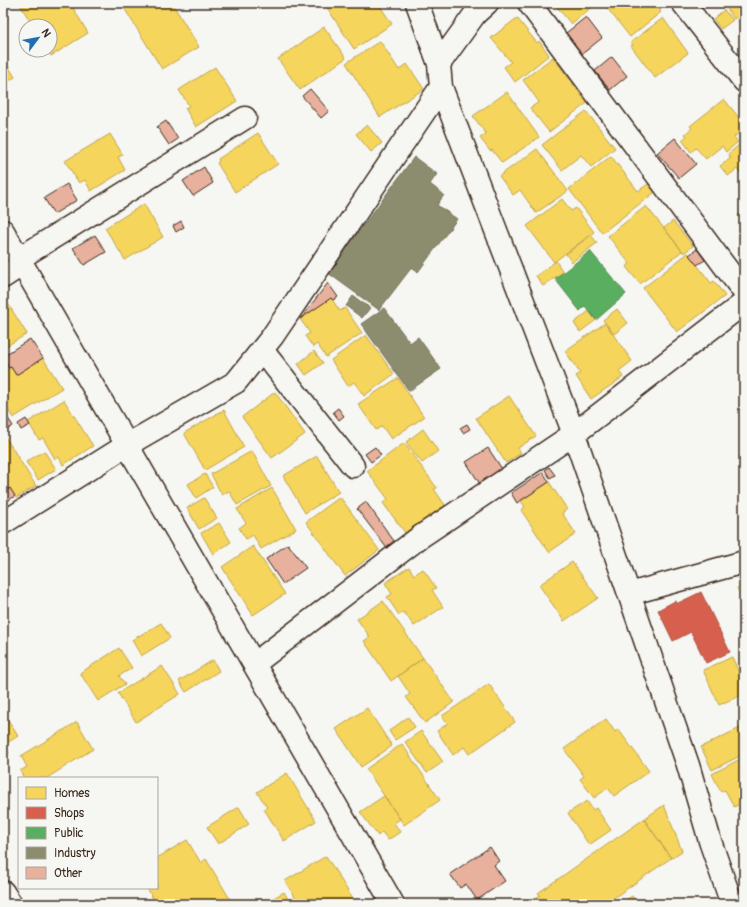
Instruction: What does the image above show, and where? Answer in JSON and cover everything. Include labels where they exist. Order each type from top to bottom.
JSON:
[{"type":"street","points":[[416,3],[439,64],[441,87],[574,434],[688,765],[710,841],[732,904]]},
{"type":"street","points":[[439,64],[475,14],[487,3]]},
{"type":"street","points":[[529,3],[744,292]]},
{"type":"street","points":[[684,3],[744,81]]},
{"type":"street","points":[[3,523],[127,445],[236,382],[262,350],[441,87]]},
{"type":"street","points":[[3,277],[22,261],[245,118]]},
{"type":"street","points":[[3,231],[22,261],[393,904]]},
{"type":"street","points":[[254,664],[420,537],[574,434],[744,303]]},
{"type":"street","points":[[262,350],[353,466]]},
{"type":"street","points":[[629,594],[744,562]]},
{"type":"street","points":[[3,892],[11,904]]},
{"type":"building: Homes","points":[[19,3],[70,3],[88,33],[58,52],[58,18],[28,18]]},
{"type":"building: Homes","points":[[121,3],[172,3],[199,47],[162,69]]},
{"type":"building: Homes","points":[[324,3],[378,3],[392,24],[354,49]]},
{"type":"building: Homes","points":[[554,3],[597,3],[571,24]]},
{"type":"building: Homes","points":[[653,3],[661,12],[630,37],[604,4]]},
{"type":"building: Homes","points":[[723,3],[744,3],[744,12],[734,19]]},
{"type":"building: Homes","points":[[724,10],[733,20],[721,29],[713,19]]},
{"type":"building: Homes","points":[[744,17],[744,29],[738,21]]},
{"type":"building: Homes","points":[[517,18],[537,43],[539,41],[549,55],[515,82],[504,67],[511,62],[491,38]]},
{"type":"building: Homes","points":[[663,18],[688,53],[655,78],[631,46],[633,45],[631,42]]},
{"type":"building: Homes","points":[[324,27],[346,58],[300,90],[278,59]]},
{"type":"building: Homes","points":[[380,41],[399,70],[407,64],[424,89],[380,117],[346,63]]},
{"type":"building: Homes","points":[[553,57],[587,103],[549,132],[530,108],[539,102],[523,80]]},
{"type":"building: Homes","points":[[3,58],[15,77],[3,85]]},
{"type":"building: Homes","points":[[215,67],[237,101],[196,127],[185,108],[189,106],[179,90]]},
{"type":"building: Homes","points":[[507,92],[539,137],[502,163],[480,138],[486,134],[473,116]]},
{"type":"building: Homes","points":[[724,99],[744,124],[744,129],[734,137],[738,142],[726,152],[722,146],[706,159],[696,148],[691,152],[682,140],[687,136],[685,134],[692,128],[690,126]]},
{"type":"building: Homes","points":[[586,111],[615,148],[591,167],[581,155],[562,170],[542,145]]},
{"type":"building: Homes","points":[[367,125],[382,143],[371,152],[356,134]]},
{"type":"building: Homes","points":[[258,133],[278,164],[235,192],[217,163],[219,161],[218,159]]},
{"type":"building: Homes","points":[[110,134],[123,155],[118,157],[125,170],[91,191],[85,180],[79,183],[65,161]]},
{"type":"building: Homes","points":[[744,141],[744,178],[737,169],[728,176],[720,166],[731,158],[728,154]]},
{"type":"building: Homes","points":[[537,149],[568,191],[536,213],[520,190],[513,195],[499,176]]},
{"type":"building: Homes","points":[[611,156],[638,191],[648,184],[655,192],[602,233],[569,189]]},
{"type":"building: Homes","points":[[562,199],[571,211],[576,208],[594,232],[554,262],[527,226]]},
{"type":"building: Homes","points":[[144,204],[163,237],[125,260],[105,228]]},
{"type":"building: Homes","points":[[744,205],[744,223],[738,215],[743,211],[740,208]]},
{"type":"building: Homes","points":[[646,206],[682,251],[640,284],[626,267],[630,264],[608,236]]},
{"type":"building: Homes","points":[[673,221],[693,246],[684,253],[664,228]]},
{"type":"building: Homes","points":[[591,235],[597,243],[572,262],[566,254]]},
{"type":"building: Homes","points":[[688,253],[711,283],[714,281],[725,296],[677,332],[643,288]]},
{"type":"building: Homes","points":[[556,261],[563,272],[543,286],[536,276]]},
{"type":"building: Homes","points":[[331,298],[340,311],[345,308],[362,333],[326,357],[317,344],[313,347],[305,336],[310,333],[300,319]]},
{"type":"building: Homes","points":[[5,299],[27,334],[3,348],[3,300]]},
{"type":"building: Homes","points":[[617,309],[628,323],[614,334],[603,320]]},
{"type":"building: Homes","points":[[589,311],[596,320],[580,332],[574,323]]},
{"type":"building: Homes","points":[[605,323],[632,361],[619,371],[623,377],[591,399],[576,376],[580,373],[565,351]]},
{"type":"building: Homes","points":[[366,335],[394,374],[364,396],[354,382],[348,386],[331,360]]},
{"type":"building: Homes","points":[[314,351],[323,363],[306,375],[298,364]]},
{"type":"building: Homes","points":[[43,358],[62,388],[13,418],[3,402],[3,372],[11,367],[16,375]]},
{"type":"building: Homes","points":[[398,378],[424,417],[391,439],[382,426],[376,430],[358,404]]},
{"type":"building: Homes","points":[[275,392],[305,434],[272,458],[242,417]]},
{"type":"building: Homes","points":[[509,396],[536,436],[518,448],[521,453],[506,463],[476,418]]},
{"type":"building: Homes","points":[[64,400],[93,446],[63,465],[59,457],[55,459],[43,438],[39,440],[28,422]]},
{"type":"building: Homes","points":[[224,410],[244,447],[205,470],[184,433]]},
{"type":"building: Homes","points":[[423,429],[438,451],[422,463],[406,442]]},
{"type":"building: Homes","points":[[4,435],[36,486],[16,498],[10,488],[3,493]]},
{"type":"building: Homes","points":[[404,443],[437,488],[434,489],[445,505],[406,534],[383,503],[388,499],[367,471]]},
{"type":"building: Homes","points":[[44,451],[56,469],[38,480],[26,462]]},
{"type":"building: Homes","points":[[252,451],[271,486],[237,505],[229,491],[222,495],[211,474]]},
{"type":"building: Homes","points":[[317,456],[339,492],[305,513],[283,476]]},
{"type":"building: Homes","points":[[205,474],[213,487],[196,498],[188,484]]},
{"type":"building: Homes","points":[[549,482],[567,509],[562,513],[576,534],[549,552],[521,510],[525,507],[521,501]]},
{"type":"building: Homes","points":[[272,488],[296,529],[261,549],[253,535],[246,539],[239,528],[246,523],[237,509]]},
{"type":"building: Homes","points":[[340,497],[379,550],[345,576],[306,522]]},
{"type":"building: Homes","points":[[204,498],[217,518],[199,529],[187,508]]},
{"type":"building: Homes","points":[[219,523],[231,542],[213,554],[201,533]]},
{"type":"building: Homes","points":[[253,546],[285,594],[253,615],[222,567]]},
{"type":"building: Homes","points":[[572,562],[598,598],[564,621],[539,585]]},
{"type":"building: Homes","points":[[409,567],[414,575],[423,569],[436,588],[432,590],[443,607],[414,626],[404,612],[399,615],[387,597],[392,594],[385,583]]},
{"type":"building: Homes","points":[[744,585],[744,602],[737,588]]},
{"type":"building: Homes","points":[[383,601],[423,658],[391,681],[364,641],[370,637],[357,619]]},
{"type":"building: Homes","points":[[161,623],[170,638],[141,656],[132,640]]},
{"type":"building: Homes","points":[[119,648],[132,668],[119,676],[125,684],[98,701],[80,673]]},
{"type":"building: Homes","points":[[732,657],[744,683],[744,694],[719,705],[703,670]]},
{"type":"building: Homes","points":[[423,658],[454,702],[425,723],[406,697],[410,694],[398,676]]},
{"type":"building: Homes","points":[[213,660],[219,671],[186,692],[179,681]]},
{"type":"building: Homes","points":[[162,666],[180,694],[136,722],[118,693]]},
{"type":"building: Homes","points":[[489,684],[515,722],[469,754],[464,747],[453,755],[437,731],[447,724],[442,716]]},
{"type":"building: Homes","points":[[367,708],[392,746],[361,767],[336,729]]},
{"type":"building: Homes","points":[[6,717],[18,736],[4,745],[9,753],[3,756],[3,718]]},
{"type":"building: Homes","points":[[408,717],[415,727],[395,740],[389,731]]},
{"type":"building: Homes","points":[[606,719],[615,732],[618,729],[649,771],[614,796],[608,788],[594,798],[580,779],[584,776],[564,749]]},
{"type":"building: Homes","points":[[77,722],[93,749],[49,777],[23,777],[20,771],[27,767],[21,756]]},
{"type":"building: Homes","points":[[744,726],[744,754],[712,770],[701,747]]},
{"type":"building: Homes","points":[[421,731],[443,762],[427,773],[405,742]]},
{"type":"building: Homes","points":[[402,744],[440,800],[404,825],[366,769]]},
{"type":"building: Homes","points":[[744,757],[744,802],[734,807],[725,790],[721,792],[712,774]]},
{"type":"building: Homes","points":[[287,773],[316,821],[284,841],[264,809],[267,807],[257,792]]},
{"type":"building: Homes","points":[[384,796],[400,819],[394,823],[400,832],[388,840],[382,832],[378,836],[360,812]]},
{"type":"building: Homes","points":[[587,801],[593,810],[596,808],[611,830],[589,845],[568,813]]},
{"type":"building: Homes","points":[[664,805],[682,851],[671,858],[644,819]]},
{"type":"building: Homes","points":[[239,807],[249,824],[218,844],[207,827]]},
{"type":"building: Homes","points":[[644,819],[671,858],[605,904],[537,904],[534,900],[540,895],[538,893]]},
{"type":"building: Homes","points":[[187,840],[201,863],[206,859],[233,904],[162,904],[161,902],[156,904],[148,889],[158,889],[158,857]]},
{"type":"building: Homes","points":[[326,856],[356,904],[299,904],[285,881]]},
{"type":"building: Homes","points":[[284,892],[291,904],[263,904]]},
{"type":"building: Homes","points":[[632,896],[637,904],[620,904]]},
{"type":"building: Shops","points":[[701,592],[730,652],[706,663],[691,632],[673,641],[658,610],[675,601],[676,604]]},
{"type":"building: Public","points":[[590,251],[626,294],[596,320],[585,306],[580,311],[555,279]]},
{"type":"building: Industry","points":[[414,157],[437,174],[430,184],[444,195],[437,205],[457,219],[418,272],[412,267],[379,310],[328,273]]},
{"type":"building: Industry","points":[[353,296],[370,308],[362,318],[346,306]]},
{"type":"building: Industry","points":[[384,308],[410,343],[418,337],[441,369],[409,391],[361,324]]},
{"type":"building: Other","points":[[586,17],[602,38],[582,54],[566,33]]},
{"type":"building: Other","points":[[612,57],[627,76],[610,90],[595,71]]},
{"type":"building: Other","points":[[310,89],[329,111],[321,118],[302,96]]},
{"type":"building: Other","points":[[166,121],[178,139],[169,145],[157,127]]},
{"type":"building: Other","points":[[675,138],[696,164],[679,178],[657,153]]},
{"type":"building: Other","points":[[204,167],[213,183],[193,196],[183,181]]},
{"type":"building: Other","points":[[67,184],[77,200],[54,214],[44,198]]},
{"type":"building: Other","points":[[181,221],[184,227],[176,232],[173,226]]},
{"type":"building: Other","points":[[95,235],[106,252],[84,265],[73,248]]},
{"type":"building: Other","points":[[697,249],[705,260],[697,265],[689,255]]},
{"type":"building: Other","points":[[328,283],[338,297],[333,300],[331,298],[300,319]]},
{"type":"building: Other","points":[[30,339],[43,358],[16,375],[11,367],[9,368],[3,359],[3,356]]},
{"type":"building: Other","points":[[338,408],[344,416],[339,420],[333,412]]},
{"type":"building: Other","points":[[5,414],[13,426],[5,431],[3,428],[3,415]]},
{"type":"building: Other","points":[[26,419],[30,425],[21,430],[18,424]]},
{"type":"building: Other","points":[[467,424],[470,429],[463,433],[460,428]]},
{"type":"building: Other","points":[[375,447],[381,455],[371,462],[365,454]]},
{"type":"building: Other","points":[[488,448],[502,469],[480,484],[466,462]]},
{"type":"building: Other","points":[[549,467],[555,475],[550,478],[545,470]]},
{"type":"building: Other","points":[[543,472],[549,482],[517,503],[511,493]]},
{"type":"building: Other","points":[[10,488],[15,496],[3,504],[3,493]]},
{"type":"building: Other","points":[[366,502],[394,541],[386,547],[357,509]]},
{"type":"building: Other","points":[[288,544],[306,568],[283,584],[266,559]]},
{"type":"building: Other","points":[[490,847],[499,861],[494,865],[505,881],[477,900],[466,884],[460,888],[450,874]]}]
